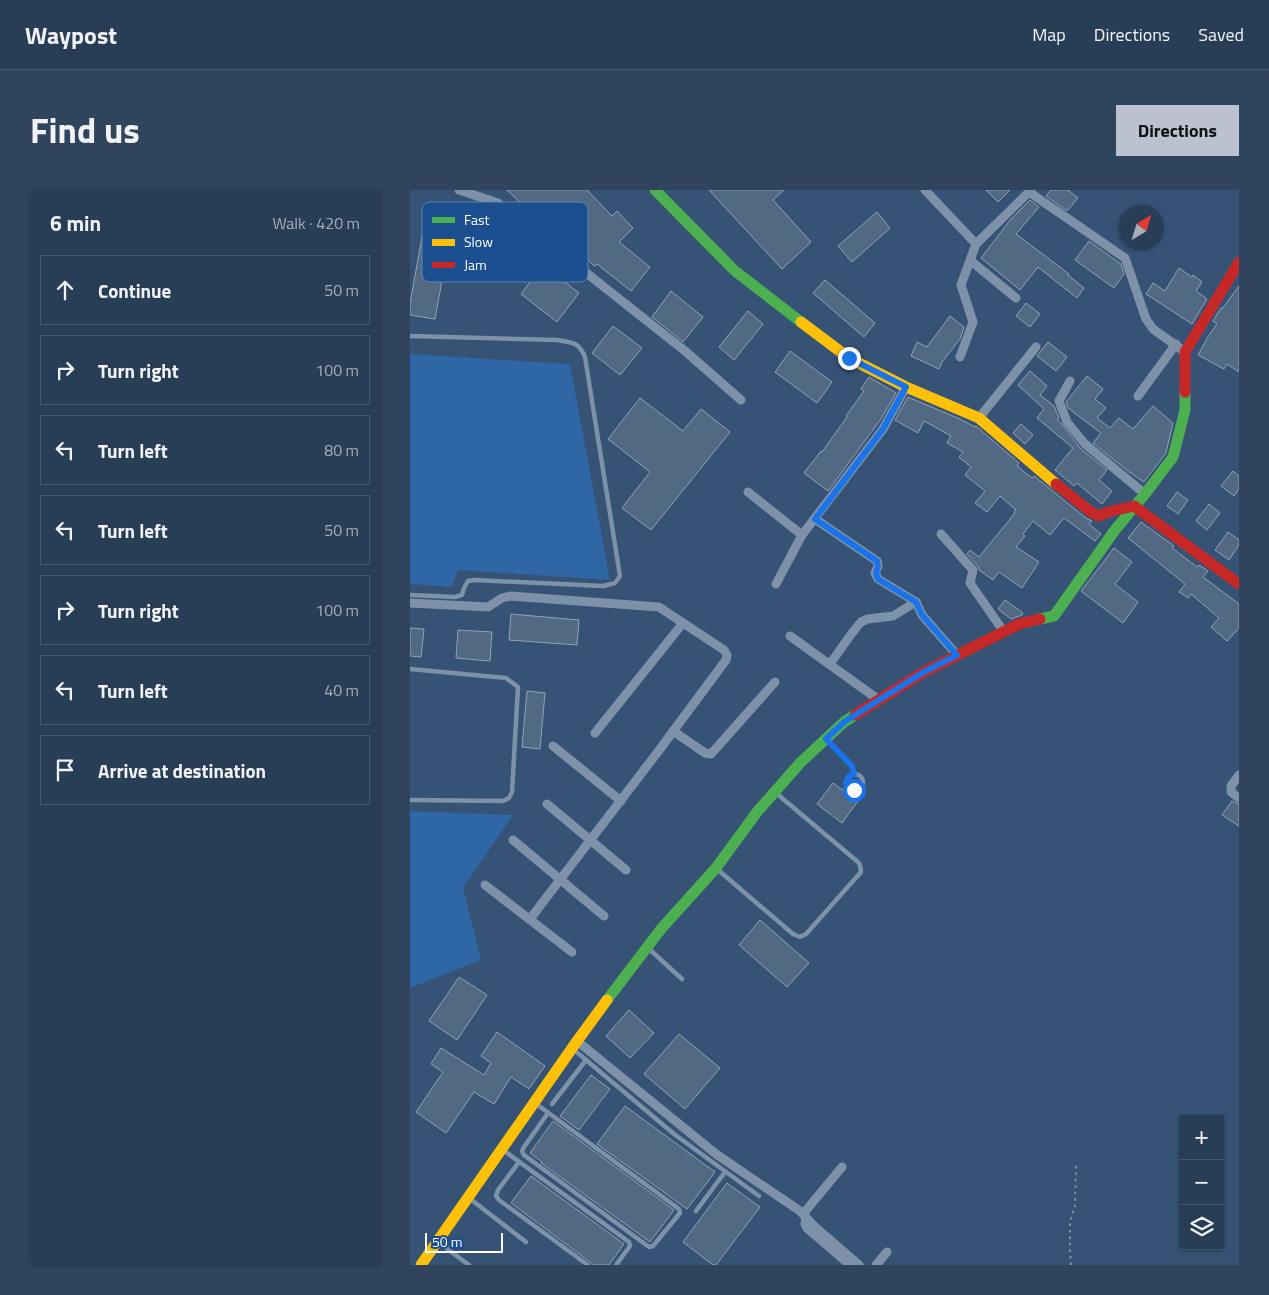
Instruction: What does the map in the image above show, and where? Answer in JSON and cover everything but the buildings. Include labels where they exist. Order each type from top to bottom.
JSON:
[{"type":"street","points":[[459,190],[495,202]]},
{"type":"street","points":[[655,190],[735,271],[849,358],[906,387],[979,418],[1041,472],[1091,512],[1099,516],[1134,506],[1239,584]]},
{"type":"street","points":[[925,190],[976,244]]},
{"type":"street","points":[[960,357],[973,322],[961,285],[976,244],[1030,191],[1125,258],[1146,319],[1153,329],[1185,352]]},
{"type":"street","points":[[971,261],[1016,298]]},
{"type":"street","points":[[421,1265],[574,1044],[660,929],[716,868],[758,812],[800,763],[844,722],[922,673],[1019,624],[1054,616],[1115,530],[1173,457],[1185,410],[1185,352],[1239,262]]},
{"type":"street","points":[[588,275],[684,351],[741,400]]},
{"type":"street","points":[[1138,396],[1176,344]]},
{"type":"street","points":[[979,418],[1036,347]]},
{"type":"street","points":[[1070,381],[1059,401],[1067,422],[1085,444],[1145,494]]},
{"type":"street","points":[[776,584],[802,535],[883,429],[906,387]]},
{"type":"street","points":[[748,492],[802,535]]},
{"type":"street","points":[[815,519],[877,561],[876,573],[878,579],[916,602],[922,615],[957,655]]},
{"type":"street","points":[[941,534],[973,570],[970,583],[1004,632]]},
{"type":"street","points":[[410,603],[488,607],[502,598],[510,596],[658,607],[724,650],[727,655],[726,660],[674,731],[530,919]]},
{"type":"street","points":[[830,664],[861,622],[868,619],[893,616],[916,602]]},
{"type":"street","points":[[595,732],[683,623]]},
{"type":"street","points":[[790,636],[879,700]]},
{"type":"street","points":[[674,731],[705,753],[711,754],[775,682]]},
{"type":"street","points":[[553,746],[621,801]]},
{"type":"street","points":[[1239,775],[1231,786],[1231,792],[1239,798]]},
{"type":"street","points":[[547,804],[626,870]]},
{"type":"street","points":[[513,840],[604,916]]},
{"type":"street","points":[[485,884],[572,952]]},
{"type":"street","points":[[574,1044],[716,1154],[800,1211],[815,1227],[859,1265]]},
{"type":"street","points":[[842,1168],[805,1216],[805,1224],[807,1228],[850,1265]]},
{"type":"street","points":[[876,1265],[887,1252]]},
{"type":"lane","points":[[410,336],[556,340],[581,347],[585,357],[620,576],[615,583],[603,586],[475,580],[468,581],[462,595],[455,598],[410,594]]},
{"type":"lane","points":[[410,669],[506,678],[518,687],[512,792],[509,798],[503,801],[410,800]]},
{"type":"lane","points":[[826,739],[852,766],[854,774]]},
{"type":"lane","points":[[716,868],[793,934],[800,937],[806,934],[861,872],[858,862],[775,792]]},
{"type":"lane","points":[[647,947],[682,979]]},
{"type":"lane","points":[[574,1044],[586,1060],[674,1134],[759,1196]]},
{"type":"lane","points":[[552,1104],[586,1060]]},
{"type":"lane","points":[[534,1102],[679,1209],[680,1213],[653,1246],[649,1247],[524,1155],[522,1151],[548,1114]]},
{"type":"lane","points":[[502,1149],[629,1242],[630,1246],[616,1265]]},
{"type":"lane","points":[[519,1162],[498,1190],[496,1196],[588,1265]]},
{"type":"lane","points":[[696,1211],[725,1172]]},
{"type":"lane","points":[[468,1198],[526,1242]]},
{"type":"lane","points":[[437,1242],[469,1265]]},
{"type":"path","points":[[1071,1265],[1070,1221],[1075,1206],[1076,1162]]},
{"type":"shaded area","points":[[410,354],[570,364],[610,580],[458,570],[452,587],[410,584]]},
{"type":"shaded area","points":[[410,811],[513,815],[463,888],[481,960],[410,988]]},
{"type":"traffic: fast","points":[[655,190],[735,271],[801,322]]},
{"type":"traffic: fast","points":[[1040,619],[1054,616],[1115,530],[1173,457],[1185,410],[1185,392]]},
{"type":"traffic: fast","points":[[607,1000],[661,929],[716,868],[757,812],[800,763],[844,722],[855,715]]},
{"type":"traffic: slow","points":[[801,322],[849,358],[906,387],[979,418],[1056,484]]},
{"type":"traffic: slow","points":[[421,1265],[607,1000]]},
{"type":"traffic: jam","points":[[1185,392],[1185,352],[1239,262]]},
{"type":"traffic: jam","points":[[1056,484],[1091,512],[1099,516],[1134,506],[1239,584]]},
{"type":"traffic: jam","points":[[855,715],[922,673],[1019,624],[1040,619]]},
{"type":"route","points":[[849,358],[906,387],[883,429],[815,519],[877,561],[876,573],[878,579],[916,602],[922,615],[957,655],[922,673],[844,722],[826,739],[854,769],[854,774],[849,776],[846,783],[851,790],[854,790]]}]
